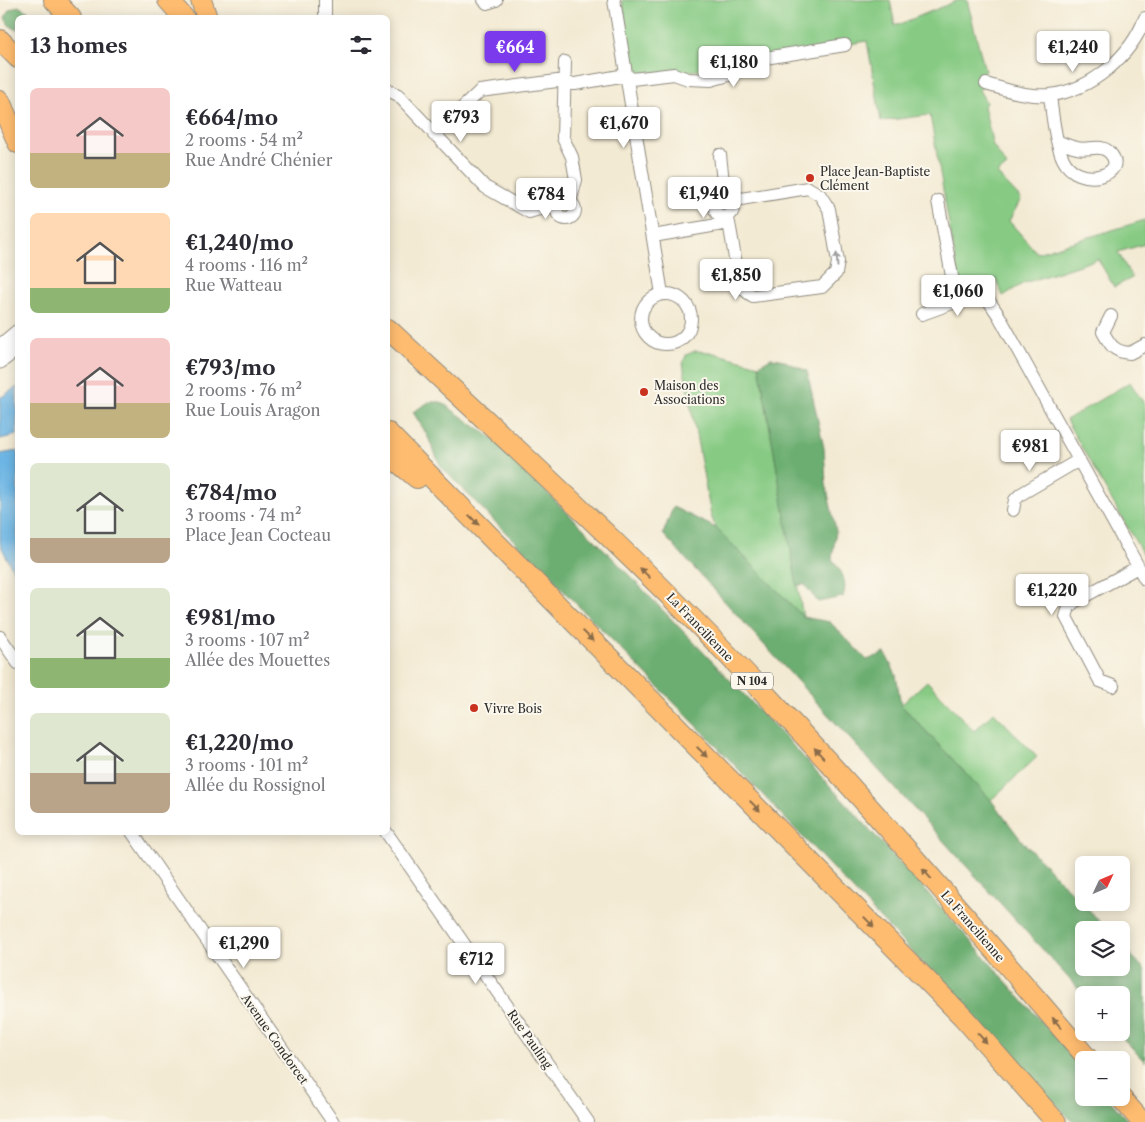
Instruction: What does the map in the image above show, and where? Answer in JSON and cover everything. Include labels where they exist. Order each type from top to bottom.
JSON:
[{"type":"highway","points":[[54,0],[68,15]]},
{"type":"highway","points":[[168,0],[181,15]]},
{"type":"highway","points":[[201,0],[206,15]]},
{"type":"highway","points":[[0,40],[15,55]]},
{"type":"highway","points":[[0,101],[15,136]]},
{"type":"highway","name":"La Francilienne","points":[[390,331],[554,484],[670,597],[781,711],[888,829],[1081,1051]]},
{"type":"highway","points":[[390,435],[963,1017],[1056,1122]]},
{"type":"highway","points":[[390,456],[415,478],[440,486]]},
{"type":"highway","points":[[1128,1106],[1142,1122]]},
{"type":"street","points":[[190,15],[193,0]]},
{"type":"street","points":[[325,0],[325,15]]},
{"type":"street","points":[[484,0],[487,3],[496,0]]},
{"type":"street","points":[[614,0],[662,294]]},
{"type":"street","points":[[986,84],[1024,93],[1050,95],[1077,86],[1111,67],[1129,49],[1144,27]]},
{"type":"street","points":[[434,135],[480,91],[557,81],[575,84],[626,75],[632,79],[674,74],[688,79],[711,80],[729,75],[759,59],[845,45]]},
{"type":"street","points":[[390,91],[398,95],[484,187],[529,212],[550,206],[557,208],[562,218],[567,219],[575,211],[570,202],[576,180],[572,158],[563,138],[565,62]]},
{"type":"street","points":[[1050,95],[1052,121],[1059,142]]},
{"type":"street","points":[[653,236],[728,210],[741,199],[808,188],[825,200],[830,209],[838,268],[830,281],[816,288],[759,297],[747,292],[740,282],[728,210],[720,154]]},
{"type":"street","points":[[938,201],[957,303]]},
{"type":"street","points":[[922,314],[957,303],[983,292],[999,316],[1145,579]]},
{"type":"street","points":[[662,294],[673,295],[681,299],[691,314],[691,321],[686,335],[679,341],[667,345],[652,341],[646,335],[640,321],[641,312],[646,302],[662,294]]},
{"type":"street","points":[[1111,316],[1103,332],[1110,346],[1115,350],[1130,353],[1145,345]]},
{"type":"street","points":[[0,347],[15,334]]},
{"type":"street","points":[[0,361],[15,349]]},
{"type":"street","points":[[1013,510],[1015,500],[1021,494],[1079,460]]},
{"type":"street","points":[[1113,686],[1100,681],[1066,617],[1067,612],[1074,602],[1138,567]]},
{"type":"street","points":[[0,638],[15,659]]},
{"type":"street","name":"Avenue Condorcet","points":[[138,835],[333,1122]]},
{"type":"street","name":"Rue Pauling","points":[[388,835],[588,1122]]},
{"type":"green space","points":[[622,0],[890,0],[895,26],[959,0],[967,0],[985,71],[980,77],[986,84],[979,90],[986,102],[984,106],[993,146],[1007,166],[997,174],[1021,199],[1009,221],[1037,253],[1145,220],[1145,244],[1118,252],[1132,278],[1114,287],[1098,259],[1024,283],[1003,296],[996,279],[961,293],[930,115],[881,121],[867,41],[674,74],[639,74],[634,72]]},
{"type":"green space","points":[[18,6],[34,15],[15,15],[15,29],[9,25],[5,18],[9,10]]},
{"type":"green space","points":[[695,351],[710,352],[759,365],[803,617],[716,528],[711,516],[683,364],[686,355]]},
{"type":"green space","points":[[771,358],[780,359],[807,371],[824,448],[826,484],[836,531],[832,559],[843,577],[845,586],[843,597],[818,602],[804,584],[797,586],[759,365]]},
{"type":"green space","points":[[1130,382],[1145,405],[1145,558],[1066,420]]},
{"type":"green space","points":[[429,402],[441,402],[492,438],[600,545],[785,737],[938,904],[1075,1060],[1075,1106],[1115,1106],[1129,1122],[1073,1122],[705,734],[441,467],[427,435],[413,412]]},
{"type":"green space","points":[[673,507],[716,528],[803,617],[830,622],[867,660],[885,653],[896,675],[901,705],[991,800],[1022,841],[1075,896],[1075,911],[1090,911],[1099,921],[1075,921],[1075,976],[1130,976],[1130,954],[1145,970],[1145,1062],[1125,1041],[1130,1041],[1130,986],[1076,986],[663,534]]},
{"type":"green space","points":[[927,681],[974,731],[994,712],[1037,757],[991,800],[901,705]]},
{"type":"water","points":[[15,388],[15,435],[0,439],[0,398]]},
{"type":"water","points":[[15,452],[15,574],[0,544],[0,454]]},
{"type":"place","name":"Place Jean-Baptiste Clément","points":[[810,178]]},
{"type":"place","name":"Maison des Associations","points":[[644,392]]},
{"type":"place","name":"Vivre Bois","points":[[474,708]]}]
